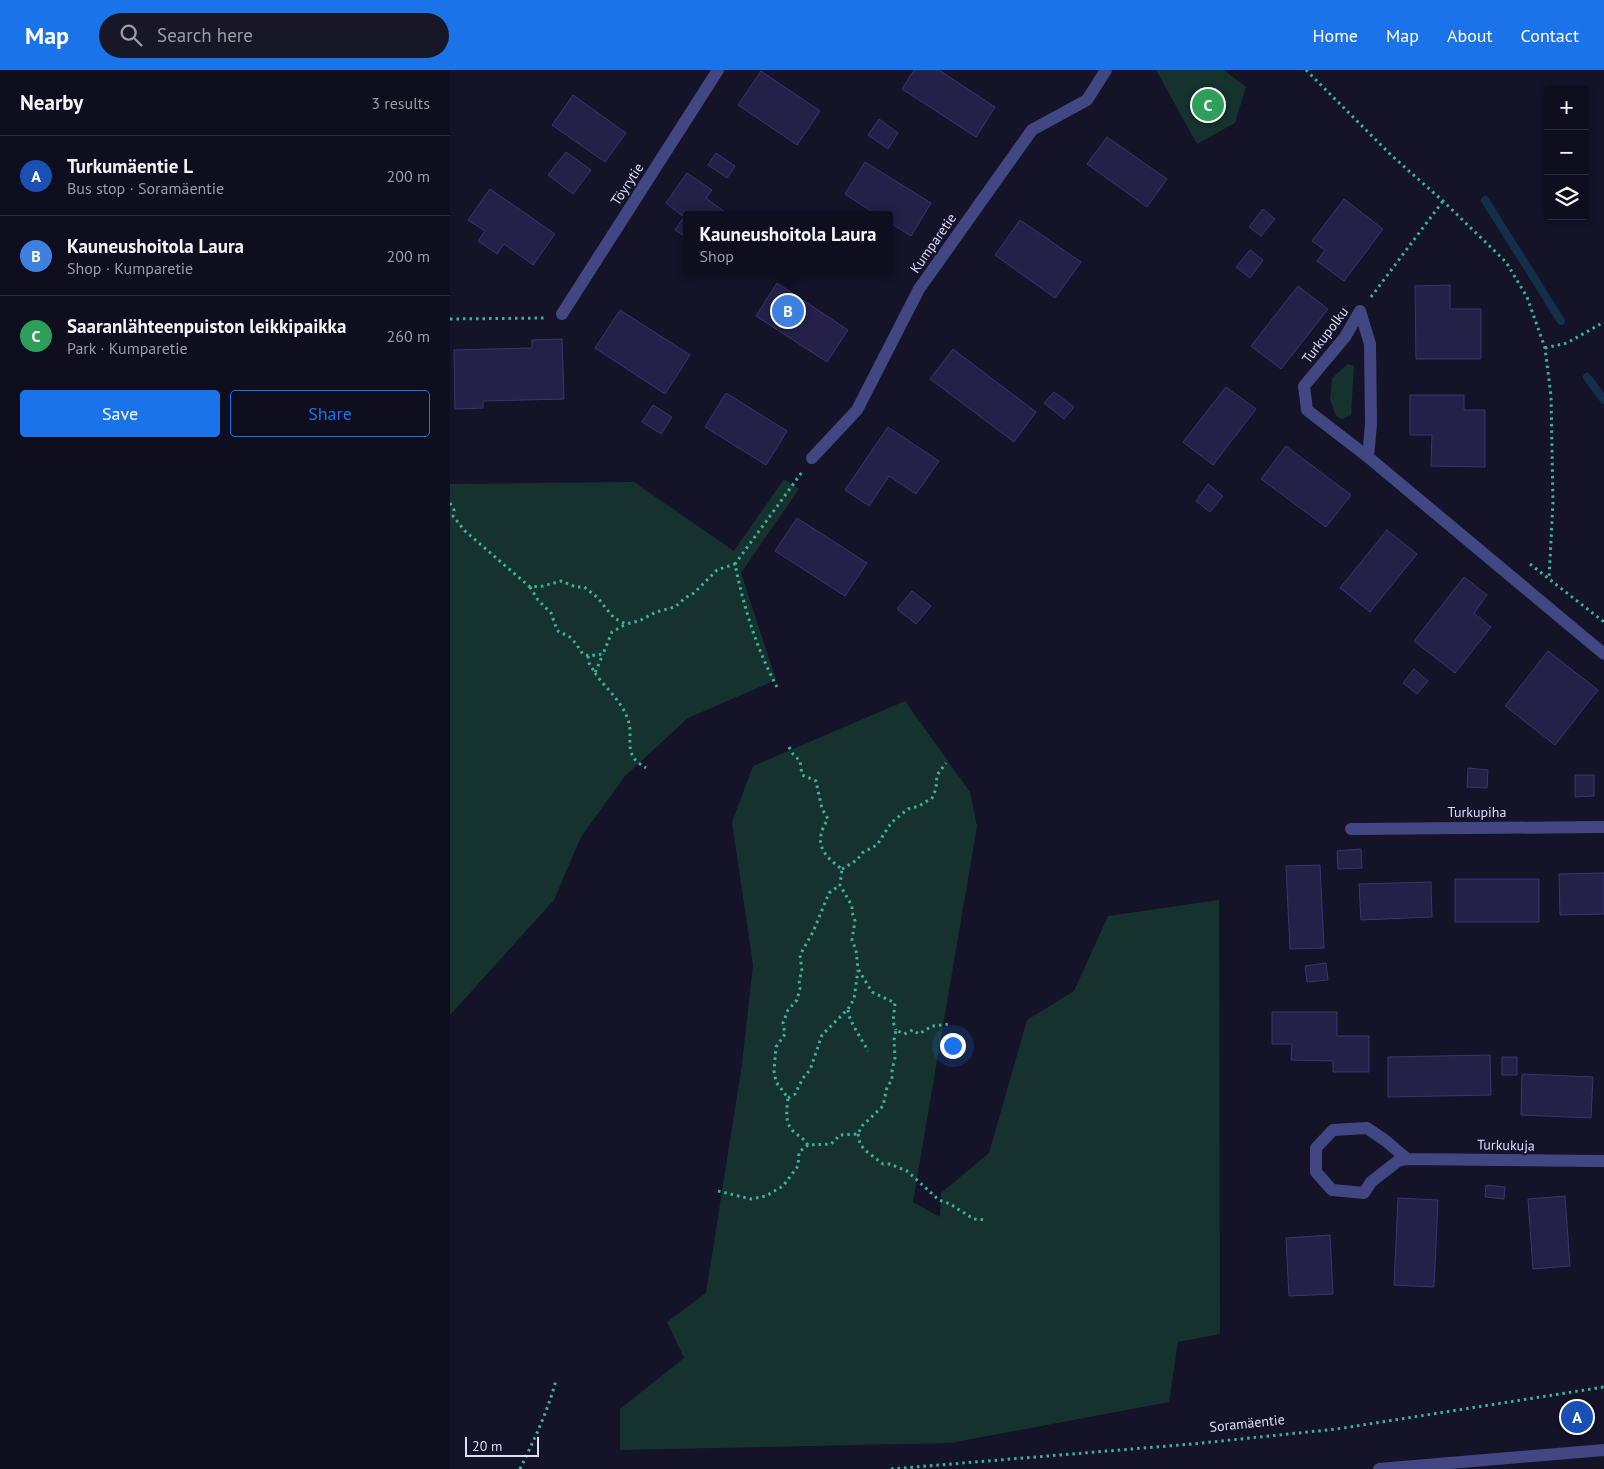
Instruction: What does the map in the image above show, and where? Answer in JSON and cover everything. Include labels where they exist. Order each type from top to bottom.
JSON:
[{"type":"street","name":"Töyrytie","points":[[562,314],[718,70]]},
{"type":"street","name":"Kumparetie","points":[[812,458],[856,410],[919,289],[1032,130],[1087,100],[1106,70]]},
{"type":"street","name":"Turkupolku","points":[[1360,312],[1370,344],[1371,424],[1368,457]]},
{"type":"street","name":"Turkupolku","points":[[1360,312],[1345,338],[1304,386],[1307,410],[1368,457],[1604,654]]},
{"type":"street","name":"Turkupiha","points":[[1351,830],[1604,827]]},
{"type":"street","name":"Turkukuja","points":[[1407,1159],[1367,1128],[1333,1130],[1316,1148],[1316,1172],[1332,1190],[1364,1193],[1371,1182],[1398,1161],[1407,1159],[1604,1161]]},
{"type":"street","points":[[1379,1469],[1604,1450]]},
{"type":"path","points":[[1306,70],[1391,155],[1443,201],[1506,262],[1527,297],[1545,348],[1551,396],[1553,502],[1549,579]]},
{"type":"path","points":[[1360,312],[1443,201]]},
{"type":"path","points":[[450,319],[541,318],[562,314]]},
{"type":"path","points":[[1545,348],[1567,343],[1604,322]]},
{"type":"path","points":[[595,673],[612,632],[656,612],[675,607],[694,593],[717,570],[734,564],[812,458]]},
{"type":"path","points":[[450,504],[454,510],[452,516],[465,531],[530,587],[538,600],[551,613],[557,630],[569,636],[582,654],[588,656],[603,654]]},
{"type":"path","points":[[734,564],[758,642],[777,687]]},
{"type":"path","points":[[1530,564],[1604,622]]},
{"type":"path","points":[[530,587],[561,581],[576,587],[584,587],[596,597],[614,618],[626,624]]},
{"type":"path","points":[[588,656],[589,663],[595,673],[618,700],[629,721],[630,748],[634,758],[646,768]]},
{"type":"path","points":[[789,747],[800,761],[802,775],[813,779],[818,784],[818,796],[822,809],[828,819],[821,833],[820,841],[823,852],[842,869]]},
{"type":"path","points":[[842,869],[857,860],[862,853],[877,845],[891,823],[908,809],[919,806],[932,798],[936,789],[937,775],[946,764]]},
{"type":"path","points":[[788,1098],[795,1094],[803,1078],[810,1070],[822,1035],[848,1009],[854,999],[858,969],[856,950],[852,940],[855,921],[852,906],[840,885],[842,869]]},
{"type":"path","points":[[808,1145],[788,1125],[786,1116],[788,1098],[776,1082],[774,1071],[776,1047],[786,1034],[783,1023],[788,1010],[797,1000],[802,971],[800,955],[813,932],[828,893],[840,885]]},
{"type":"path","points":[[858,969],[872,992],[895,1003],[893,1022],[896,1030],[892,1080],[887,1087],[883,1106],[862,1126],[858,1134],[860,1144],[883,1164],[890,1164],[907,1171],[939,1200],[950,1204],[974,1219],[985,1220]]},
{"type":"path","points":[[848,1009],[848,1016],[868,1051]]},
{"type":"path","points":[[896,1030],[904,1034],[913,1030],[919,1034],[932,1026],[949,1024]]},
{"type":"path","points":[[718,1191],[751,1199],[766,1196],[783,1186],[798,1166],[800,1152],[808,1145],[831,1144],[840,1136],[858,1134]]},
{"type":"path","points":[[520,1469],[551,1399],[556,1380]]},
{"type":"path","name":"Soramäentie","points":[[892,1469],[1192,1444],[1337,1429],[1604,1387]]},
{"type":"green space","points":[[1156,70],[1224,70],[1246,87],[1235,123],[1197,144]]},
{"type":"green space","points":[[1348,364],[1354,366],[1351,415],[1342,419],[1336,416],[1330,399],[1332,378]]},
{"type":"green space","points":[[784,479],[799,489],[741,573],[776,680],[688,718],[625,776],[581,837],[554,900],[450,1015],[450,484],[634,482],[734,551]]},
{"type":"green space","points":[[905,701],[970,792],[977,826],[913,1202],[940,1217],[941,1193],[989,1153],[1027,1020],[1074,991],[1108,916],[1219,900],[1220,1334],[1178,1342],[1169,1402],[950,1443],[620,1450],[620,1409],[684,1358],[667,1322],[706,1293],[742,1064],[753,965],[732,822],[753,766]]},
{"type":"building","points":[[914,70],[939,70],[995,107],[976,137],[902,89]]},
{"type":"building","points":[[761,71],[820,111],[797,145],[738,105]]},
{"type":"building","points":[[573,95],[626,133],[605,162],[552,125]]},
{"type":"building","points":[[879,119],[898,133],[888,149],[868,135]]},
{"type":"building","points":[[1107,137],[1167,179],[1147,207],[1087,164]]},
{"type":"building","points":[[566,152],[591,170],[573,194],[548,175]]},
{"type":"building","points":[[716,153],[735,166],[727,178],[708,165]]},
{"type":"building","points":[[865,162],[931,203],[911,236],[893,225],[893,211],[871,211],[845,194]]},
{"type":"building","points":[[687,173],[712,190],[706,198],[724,211],[683,211],[683,216],[666,203]]},
{"type":"building","points":[[490,189],[555,234],[533,265],[504,244],[497,254],[478,241],[485,231],[468,220]]},
{"type":"building","points":[[1344,199],[1383,229],[1344,281],[1317,261],[1325,250],[1312,241]]},
{"type":"building","points":[[1263,209],[1275,219],[1261,236],[1249,227]]},
{"type":"building","points":[[683,218],[683,235],[675,230]]},
{"type":"building","points":[[1020,220],[1081,262],[1055,298],[995,255]]},
{"type":"building","points":[[1250,250],[1263,260],[1250,278],[1236,267]]},
{"type":"building","points":[[777,283],[848,330],[827,362],[756,316]]},
{"type":"building","points":[[1450,285],[1450,309],[1481,309],[1481,359],[1416,359],[1415,286]]},
{"type":"building","points":[[1298,286],[1328,309],[1281,369],[1251,346]]},
{"type":"building","points":[[620,310],[690,355],[665,394],[595,348]]},
{"type":"building","points":[[562,339],[564,399],[483,401],[483,408],[455,409],[454,350],[532,348],[532,340]]},
{"type":"building","points":[[953,349],[1036,412],[1014,442],[930,379]]},
{"type":"building","points":[[1226,387],[1256,409],[1213,465],[1183,442]]},
{"type":"building","points":[[1054,392],[1074,407],[1064,419],[1044,403]]},
{"type":"building","points":[[726,393],[787,431],[766,465],[705,427]]},
{"type":"building","points":[[1410,395],[1464,395],[1464,410],[1485,410],[1485,467],[1431,466],[1432,435],[1410,435]]},
{"type":"building","points":[[653,405],[672,417],[661,434],[642,422]]},
{"type":"building","points":[[888,427],[939,461],[916,494],[889,476],[869,506],[845,490]]},
{"type":"building","points":[[1286,446],[1351,495],[1326,527],[1261,479]]},
{"type":"building","points":[[1208,484],[1223,496],[1210,512],[1196,501]]},
{"type":"building","points":[[797,518],[867,563],[845,596],[775,551]]},
{"type":"building","points":[[1387,530],[1417,554],[1370,612],[1340,588]]},
{"type":"building","points":[[1464,577],[1487,595],[1474,613],[1491,627],[1455,673],[1414,641]]},
{"type":"building","points":[[912,591],[931,606],[916,624],[897,609]]},
{"type":"building","points":[[1548,651],[1598,690],[1555,745],[1505,706]]},
{"type":"building","points":[[1414,669],[1428,681],[1417,694],[1403,683]]},
{"type":"building","points":[[1468,768],[1488,770],[1487,788],[1467,787]]},
{"type":"building","points":[[1575,775],[1594,775],[1594,796],[1575,797]]},
{"type":"building","points":[[1361,849],[1362,868],[1338,869],[1337,851]]},
{"type":"building","points":[[1320,865],[1324,948],[1290,949],[1286,866]]},
{"type":"building","points":[[1604,873],[1604,914],[1560,915],[1559,874]]},
{"type":"building","points":[[1455,879],[1539,879],[1539,922],[1455,922]]},
{"type":"building","points":[[1431,882],[1432,917],[1361,920],[1359,884]]},
{"type":"building","points":[[1326,963],[1328,980],[1307,982],[1305,966]]},
{"type":"building","points":[[1272,1012],[1337,1012],[1337,1036],[1369,1036],[1369,1072],[1333,1072],[1333,1061],[1291,1060],[1292,1044],[1272,1044]]},
{"type":"building","points":[[1490,1055],[1491,1095],[1388,1097],[1388,1057]]},
{"type":"building","points":[[1502,1057],[1517,1057],[1517,1075],[1502,1075]]},
{"type":"building","points":[[1522,1074],[1593,1077],[1591,1118],[1521,1115]]},
{"type":"building","points":[[1486,1185],[1505,1187],[1504,1199],[1485,1197]]},
{"type":"building","points":[[1565,1196],[1570,1266],[1533,1269],[1528,1199]]},
{"type":"building","points":[[1398,1198],[1438,1200],[1434,1287],[1394,1285]]},
{"type":"building","points":[[1330,1235],[1333,1294],[1289,1296],[1286,1238]]},
{"type":"waterway","points":[[1485,200],[1561,321]]},
{"type":"waterway","points":[[1587,377],[1604,400]]},
{"type":"place","name":"Saaranlähteenpuiston leikkipaikka","points":[[1208,105]]},
{"type":"place","name":"Kauneushoitola Laura","points":[[788,311]]},
{"type":"place","name":"Turkumäentie L","points":[[1577,1417]]}]
